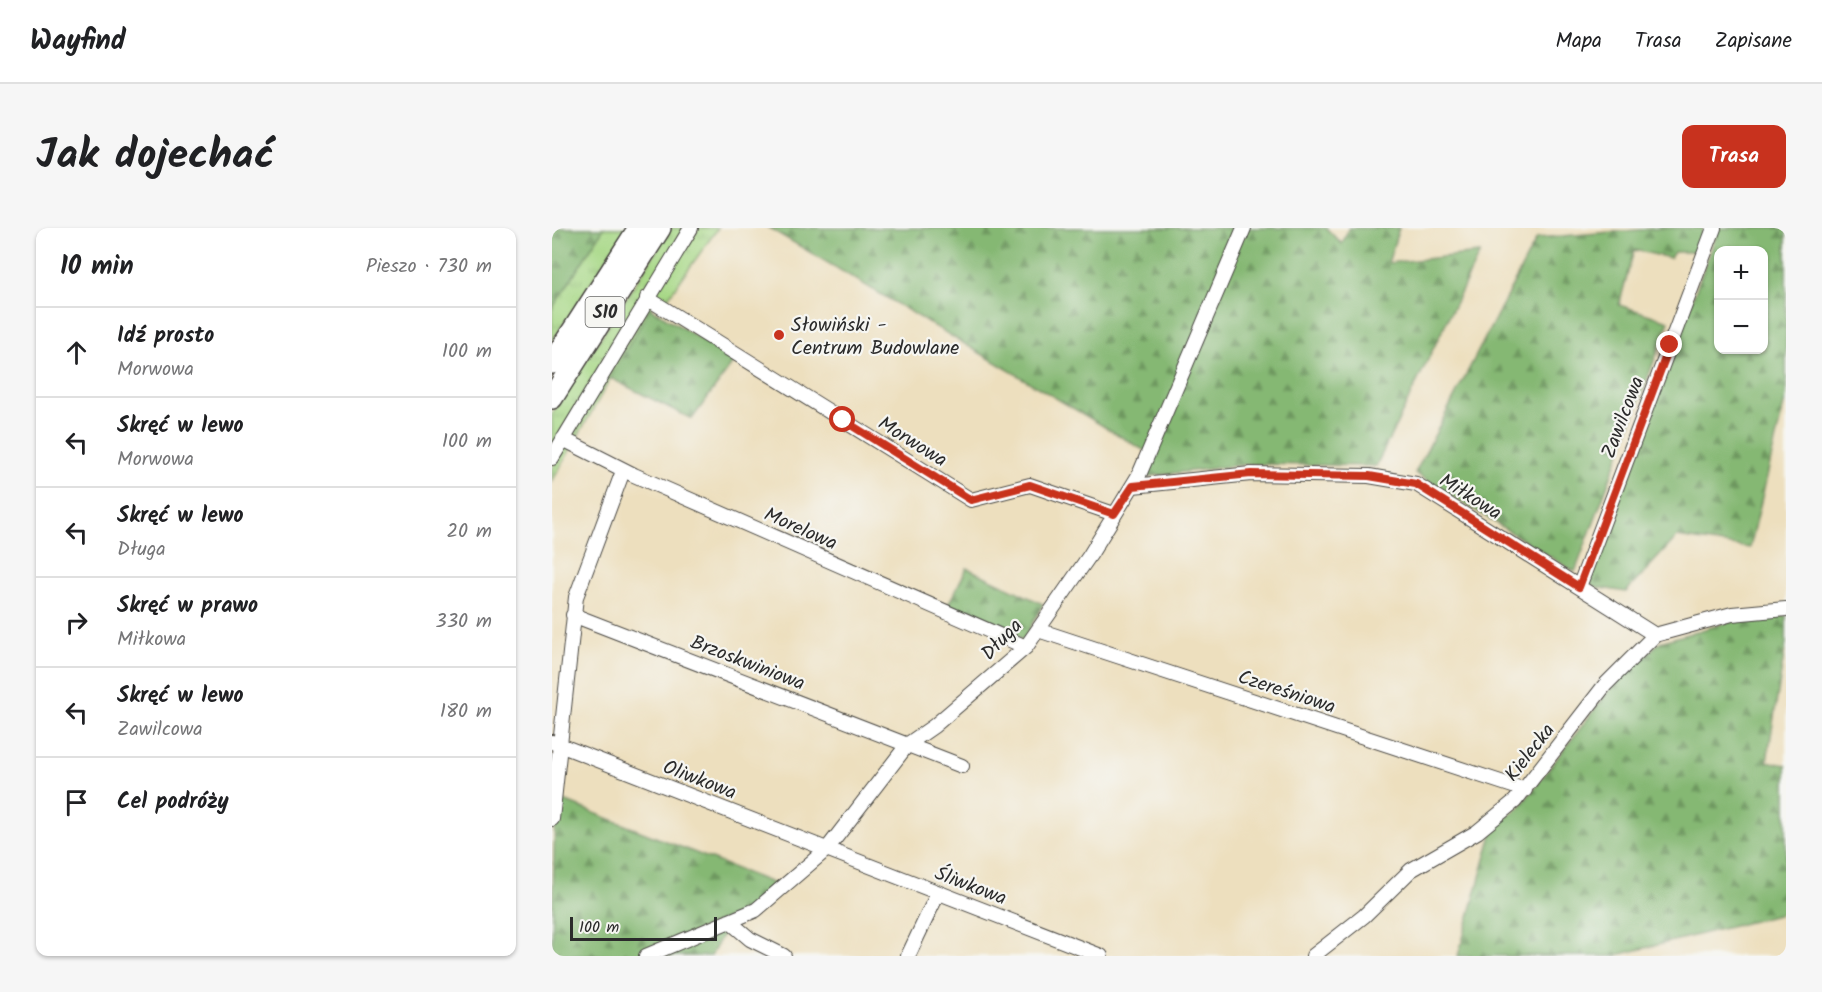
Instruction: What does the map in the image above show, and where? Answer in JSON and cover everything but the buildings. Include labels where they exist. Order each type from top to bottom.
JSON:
[{"type":"highway","name":"S10","points":[[552,363],[639,228]]},
{"type":"highway","name":"S10","points":[[552,398],[660,228]]},
{"type":"street","points":[[552,458],[646,298],[691,228]]},
{"type":"street","name":"Długa","points":[[646,956],[756,910],[827,849],[908,744],[934,726],[1026,647],[1133,486],[1244,228]]},
{"type":"street","name":"Zawilcowa","points":[[1579,587],[1714,228]]},
{"type":"street","name":"Morwowa","points":[[646,298],[971,500],[1030,485],[1114,514]]},
{"type":"street","name":"Morelowa","points":[[564,439],[623,471],[1026,647]]},
{"type":"street","points":[[552,819],[555,743],[573,615],[582,576],[623,471]]},
{"type":"street","name":"Miłkowa","points":[[1133,486],[1251,474],[1369,476],[1416,484],[1655,635]]},
{"type":"street","points":[[1655,635],[1732,614],[1786,609]]},
{"type":"street","name":"Brzoskwiniowa","points":[[573,615],[962,766]]},
{"type":"street","name":"Czereśniowa","points":[[1038,630],[1525,790]]},
{"type":"street","name":"Kielecka","points":[[1312,956],[1364,916],[1411,870],[1477,832],[1515,801],[1605,686],[1655,635]]},
{"type":"street","name":"Oliwkowa","points":[[555,743],[827,849]]},
{"type":"street","name":"Śliwkowa","points":[[827,849],[1101,956]]},
{"type":"street","points":[[908,956],[938,893]]},
{"type":"street","points":[[729,921],[750,939],[784,956]]},
{"type":"green space","points":[[552,228],[604,228],[552,309]]},
{"type":"green space","points":[[604,228],[627,228],[552,342],[552,308]]},
{"type":"green space","points":[[671,228],[686,228],[639,300],[552,447],[552,414]]},
{"type":"green space","points":[[699,228],[718,228],[665,302],[656,298],[552,482],[552,469],[574,429],[656,292]]},
{"type":"green space","points":[[769,228],[1326,228],[1342,244],[1349,228],[1399,228],[1388,263],[1480,253],[1376,466],[1249,464],[1143,477],[1152,455]]},
{"type":"green space","points":[[1662,228],[1703,228],[1697,252],[1674,252],[1670,258],[1634,250],[1619,305],[1669,321],[1575,572],[1415,473],[1537,238]]},
{"type":"green space","points":[[1719,228],[1786,228],[1786,396],[1750,548],[1677,537],[1626,592],[1595,587],[1587,582]]},
{"type":"green space","points":[[650,308],[735,360],[692,419],[610,378]]},
{"type":"green space","points":[[967,568],[1043,604],[1023,640],[947,607]]},
{"type":"green space","points":[[1786,616],[1786,642],[1767,761],[1786,765],[1786,913],[1613,956],[1458,956],[1494,827],[1520,807],[1611,688],[1660,642],[1736,620]]},
{"type":"green space","points":[[564,801],[777,885],[751,908],[638,956],[552,956],[555,802]]},
{"type":"green space","points":[[720,928],[724,932],[711,956],[654,956]]},
{"type":"place","name":"Słowiński - Centrum Budowlane","points":[[779,335]]},
{"type":"route","points":[[843,420],[971,500],[1030,485],[1114,514],[1133,486],[1251,474],[1369,476],[1416,484],[1579,587],[1670,345]]}]
